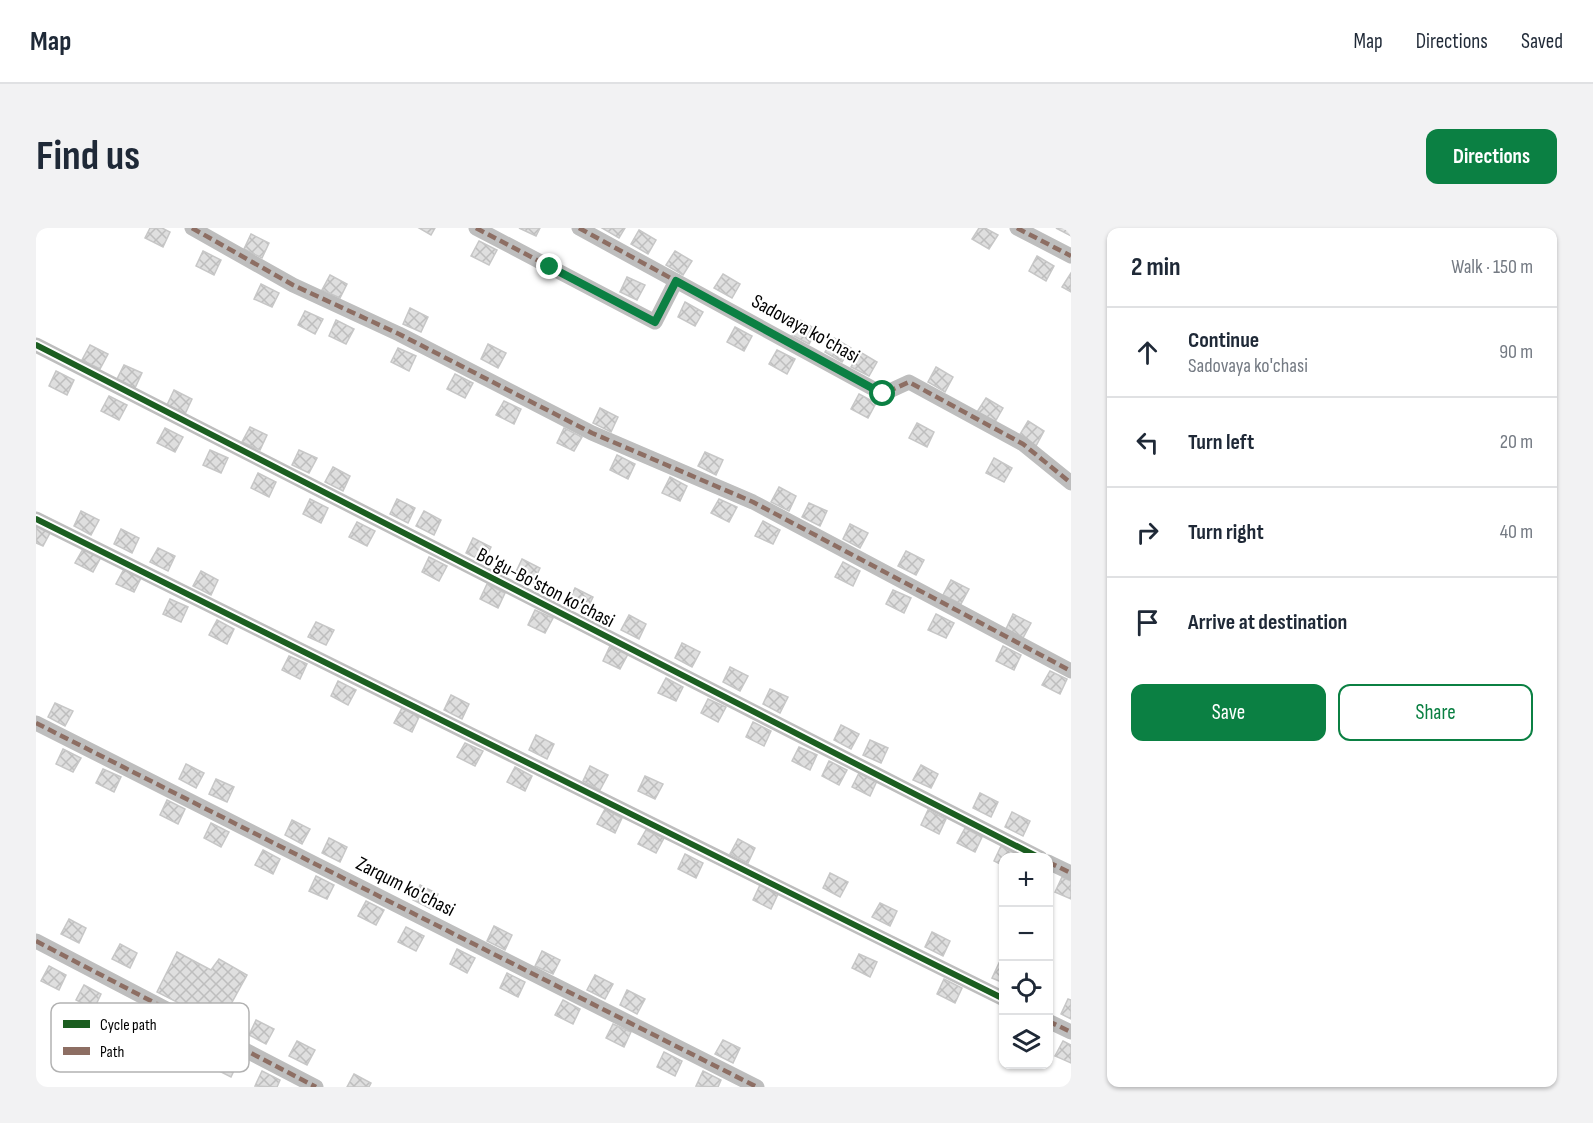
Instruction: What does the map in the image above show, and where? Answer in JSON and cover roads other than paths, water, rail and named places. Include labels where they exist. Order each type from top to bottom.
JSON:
[{"type":"street","points":[[192,228],[293,285],[399,334],[592,433],[753,502],[1071,672]]},
{"type":"street","points":[[476,228],[655,322],[676,281]]},
{"type":"street","name":"Sadovaya ko'chasi","points":[[579,228],[883,394],[909,382],[1023,444],[1071,483]]},
{"type":"street","points":[[1017,228],[1071,256]]},
{"type":"street","name":"Bo'gu-Bo'ston ko'chasi","points":[[36,345],[1030,853]]},
{"type":"street","points":[[36,519],[999,997]]},
{"type":"street","name":"Zarqum ko'chasi","points":[[36,723],[757,1087]]},
{"type":"street","points":[[1053,864],[1071,873]]},
{"type":"street","points":[[36,941],[155,1003]]},
{"type":"street","points":[[1053,1023],[1071,1032]]},
{"type":"street","points":[[249,1052],[316,1087]]}]
